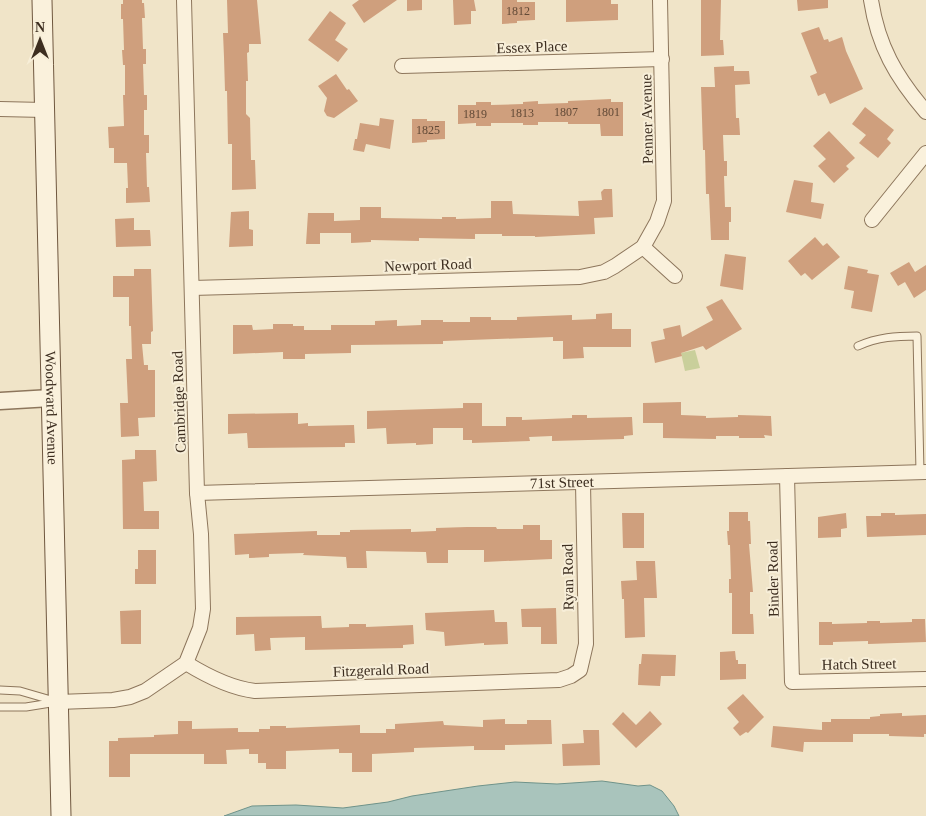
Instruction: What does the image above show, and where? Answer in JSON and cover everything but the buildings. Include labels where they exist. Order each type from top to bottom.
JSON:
[{"type":"main road","name":"Woodward Avenue","points":[[42,0],[61,816]]},
{"type":"street","name":"Cambridge Road","points":[[184,0],[197,494],[201,534],[203,609],[200,628],[186,662]]},
{"type":"street","name":"Penner Avenue","points":[[650,234],[661,211],[664,193],[660,0]]},
{"type":"street","points":[[871,0],[874,17],[886,54],[908,91],[926,112]]},
{"type":"street","name":"Essex Place","points":[[402,66],[662,60]]},
{"type":"street","points":[[0,109],[44,110]]},
{"type":"street","points":[[872,220],[926,153]]},
{"type":"street","name":"Newport Road","points":[[192,288],[580,277],[610,269],[643,247],[650,234]]},
{"type":"street","points":[[643,247],[675,276]]},
{"type":"street","points":[[0,401],[51,398]]},
{"type":"street","name":"71st Street","points":[[197,494],[923,472]]},
{"type":"street","name":"Binder Road","points":[[787,476],[792,682]]},
{"type":"street","name":"Ryan Road","points":[[580,670],[586,644],[583,483]]},
{"type":"street","points":[[58,702],[114,700],[130,697],[145,691],[186,662]]},
{"type":"street","name":"Fitzgerald Road","points":[[186,662],[203,673],[235,687],[255,690],[559,680],[580,670]]},
{"type":"street","name":"Hatch Street","points":[[792,682],[926,679]]},
{"type":"lane","points":[[858,346],[871,340],[889,336],[917,336],[923,472]]},
{"type":"lane","points":[[0,690],[20,690],[58,702]]},
{"type":"lane","points":[[0,707],[26,707],[58,702]]},
{"type":"green space","points":[[695,350],[700,368],[685,371],[681,353]]},
{"type":"water","points":[[602,781],[638,786],[650,785],[662,791],[679,816],[224,816],[252,806],[296,805],[343,808],[478,786],[515,782],[557,784]]}]
